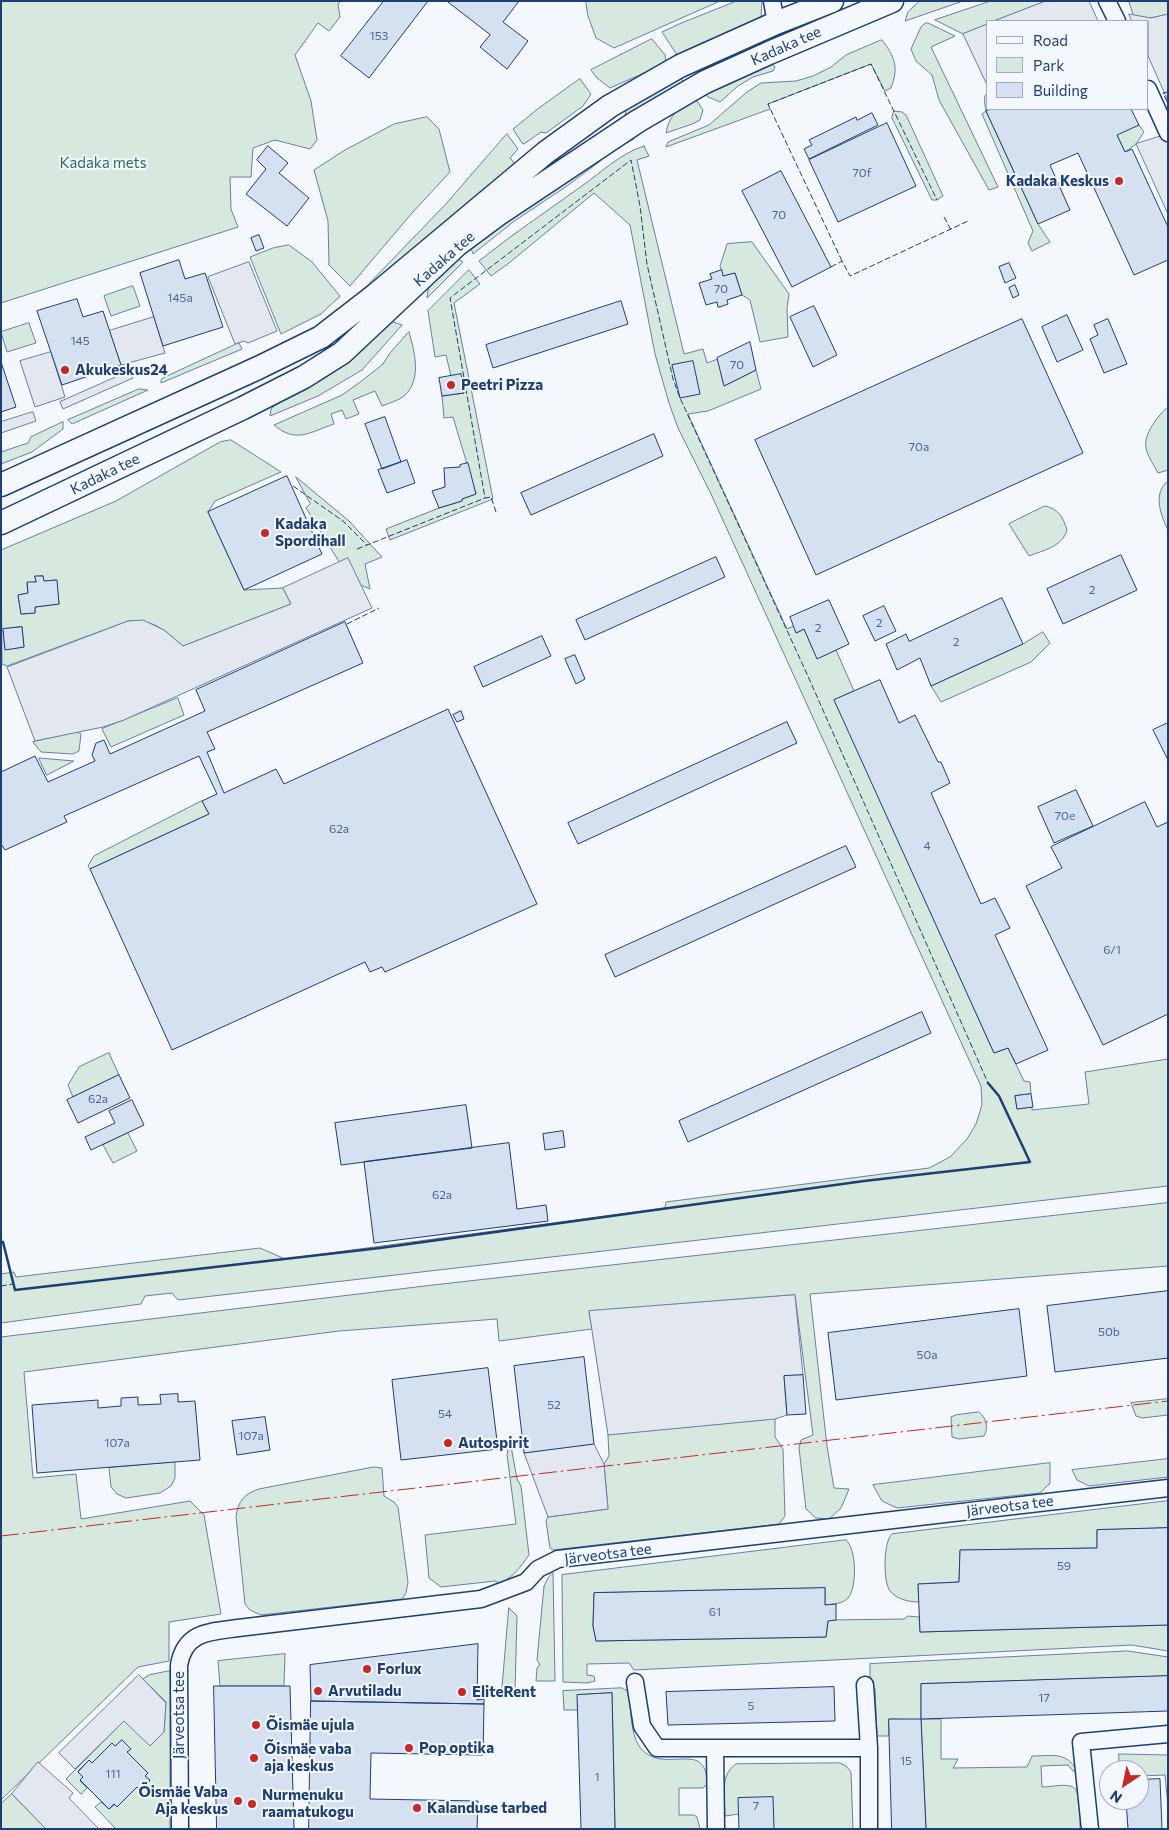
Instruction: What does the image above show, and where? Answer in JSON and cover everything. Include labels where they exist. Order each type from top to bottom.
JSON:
[{"type":"main road","name":"Kadaka tee","points":[[1,484],[258,368],[320,336],[348,317],[545,153],[610,106],[680,66],[776,23],[832,1]]},
{"type":"main road","name":"Kadaka tee","points":[[1,523],[304,377],[342,353],[456,245],[500,213],[638,121],[706,82],[888,2]]},
{"type":"main road","points":[[769,53],[778,32],[776,23]]},
{"type":"main road","points":[[610,106],[616,117],[617,126],[611,139]]},
{"type":"main road","points":[[243,408],[246,390],[258,368]]},
{"type":"main road","points":[[194,431],[205,407],[200,394]]},
{"type":"street","points":[[772,1],[776,23]]},
{"type":"street","points":[[1107,1],[1116,20]]},
{"type":"street","points":[[1149,92],[1168,133]]},
{"type":"street","name":"Järveotsa tee","points":[[180,1829],[178,1665],[180,1656],[188,1642],[202,1634],[481,1599],[526,1582],[538,1569],[558,1559],[1168,1488]]},
{"type":"street","points":[[634,1682],[642,1726],[657,1748],[869,1748]]},
{"type":"street","points":[[865,1685],[869,1748],[869,1829]]},
{"type":"street","points":[[1090,1829],[1081,1742],[1168,1734]]},
{"type":"street","points":[[715,1748],[716,1829]]},
{"type":"green space","name":"Kadaka mets","points":[[1,1],[341,1],[338,4],[340,17],[329,31],[318,23],[295,55],[311,101],[317,140],[310,149],[275,140],[253,148],[251,177],[230,177],[231,209],[238,227],[1,303]]},
{"type":"green space","points":[[586,1],[720,1],[614,48],[596,38],[588,16]]},
{"type":"green space","points":[[737,1],[762,1],[761,18],[681,61],[662,32]]},
{"type":"green space","points":[[920,1],[963,1],[905,21],[908,12]]},
{"type":"green space","points":[[991,1],[1046,1],[997,20],[986,20],[986,25],[963,34],[935,20]]},
{"type":"green space","points":[[1129,1],[1168,1],[1168,14],[1151,18],[1134,16]]},
{"type":"green space","points":[[928,23],[955,36],[931,47],[998,187],[989,190],[939,100],[932,75],[916,61],[911,49],[921,27]]},
{"type":"green space","points":[[652,39],[665,55],[666,62],[660,66],[610,88],[597,78],[591,70]]},
{"type":"green space","points":[[882,40],[893,57],[895,68],[891,88],[885,91],[871,64],[768,104],[770,109],[666,147],[668,142],[709,125],[747,92],[761,83],[796,81],[813,76],[831,67],[846,55]]},
{"type":"green space","points":[[772,64],[775,67],[773,71],[753,77],[738,86],[720,102],[708,97],[702,90]]},
{"type":"green space","points":[[679,75],[686,86],[624,118],[627,108]]},
{"type":"green space","points":[[580,79],[591,94],[583,106],[546,133],[541,132],[524,144],[522,143],[513,129]]},
{"type":"green space","points":[[986,94],[986,110],[988,110],[986,111],[984,98]]},
{"type":"green space","points":[[693,95],[703,110],[700,120],[666,133],[673,116]]},
{"type":"green space","points":[[894,111],[902,112],[906,115],[943,196],[937,200],[932,200],[892,118]]},
{"type":"green space","points":[[986,111],[1038,224],[1050,242],[1032,251],[1028,243],[1033,231],[982,114]]},
{"type":"green space","points":[[427,117],[439,129],[450,172],[412,213],[350,286],[329,265],[328,221],[314,170],[345,150],[394,124]]},
{"type":"green space","points":[[1139,125],[1144,132],[1136,144],[1125,152],[1117,135]]},
{"type":"green space","points":[[507,134],[518,149],[510,158],[515,164],[359,294],[445,205]]},
{"type":"green space","points":[[623,138],[634,139],[615,148],[567,186],[513,222],[473,254],[471,248],[473,241]]},
{"type":"green space","points":[[644,146],[649,156],[637,160],[684,354],[703,349],[707,363],[718,359],[724,386],[756,370],[761,389],[708,411],[688,414],[787,629],[794,626],[797,633],[804,629],[817,658],[836,650],[854,691],[835,700],[994,1053],[1008,1048],[1024,1081],[1030,1082],[1031,1094],[1015,1096],[1017,1109],[1032,1107],[1032,1110],[1089,1104],[1085,1072],[1168,1059],[1168,1186],[178,1300],[172,1293],[145,1296],[141,1304],[1,1323],[1,1274],[14,1272],[16,1277],[260,1248],[285,1259],[665,1208],[666,1202],[929,1168],[950,1157],[967,1139],[976,1124],[982,1105],[981,1086],[711,494],[678,428],[655,354],[630,225],[594,193],[491,276],[479,261],[618,159]]},
{"type":"green space","points":[[752,242],[789,294],[787,308],[788,337],[760,342],[750,300],[742,295],[735,273],[723,276],[720,266],[727,244]]},
{"type":"green space","points":[[289,245],[312,262],[340,296],[321,314],[281,334],[250,257],[273,248]]},
{"type":"green space","points":[[458,259],[463,262],[427,298],[429,284]]},
{"type":"green space","points":[[469,270],[480,284],[454,303],[493,499],[390,540],[386,529],[476,494],[453,417],[444,418],[442,396],[464,393],[451,376],[446,355],[435,357],[428,311]]},
{"type":"green space","points":[[133,286],[140,306],[111,316],[104,296]]},
{"type":"green space","points":[[393,322],[402,325],[362,370],[318,396],[270,416],[271,409],[274,406],[309,385],[384,323]]},
{"type":"green space","points":[[29,323],[36,343],[7,352],[1,332]]},
{"type":"green space","points":[[409,332],[416,366],[410,390],[402,398],[382,406],[375,391],[353,400],[359,414],[346,419],[342,410],[331,414],[334,424],[303,435],[289,434],[274,425],[342,395],[383,364],[390,353]]},
{"type":"green space","points":[[239,343],[242,349],[161,383],[163,378]]},
{"type":"green space","points":[[139,389],[148,390],[72,424],[68,420]]},
{"type":"green space","points":[[1168,407],[1168,470],[1158,473],[1148,455],[1146,443],[1152,426]]},
{"type":"green space","points":[[63,422],[63,429],[32,452],[1,464],[1,452],[28,443],[31,437]]},
{"type":"green space","points":[[231,440],[281,472],[215,501],[208,512],[244,590],[283,588],[291,604],[183,646],[152,624],[128,621],[7,666],[2,664],[1,550],[116,501],[220,442]],"holes":[[[43,576],[44,581],[56,580],[59,604],[35,607],[35,613],[21,614],[18,595],[28,593],[27,583],[36,582],[35,577]],[[22,627],[24,647],[5,649],[3,630]]]},
{"type":"green space","points":[[296,477],[349,521],[382,557],[365,564],[370,589],[356,583],[338,560],[306,508],[310,504]]},
{"type":"green space","points":[[1168,481],[1168,530],[1159,505],[1159,498],[1163,486]]},
{"type":"green space","points":[[1045,506],[1054,509],[1060,514],[1067,530],[1065,536],[1057,544],[1029,556],[1009,524]]},
{"type":"green space","points":[[1043,632],[1050,643],[1031,662],[941,702],[931,686],[1023,644]]},
{"type":"green space","points":[[178,698],[184,715],[111,747],[102,729]]},
{"type":"green space","points":[[77,732],[81,734],[79,751],[73,754],[41,752],[33,742]]},
{"type":"green space","points":[[39,758],[74,761],[47,775]]},
{"type":"green space","points":[[202,801],[209,814],[90,869],[88,866],[94,856]]},
{"type":"green space","points":[[109,1053],[119,1075],[73,1097],[68,1085],[79,1067]]},
{"type":"green space","points":[[128,1133],[137,1151],[113,1163],[103,1145]]},
{"type":"green space","points":[[1168,1203],[1168,1266],[810,1294],[827,1446],[834,1488],[849,1489],[841,1508],[829,1519],[816,1518],[806,1509],[799,1448],[801,1440],[813,1435],[795,1295],[589,1312],[592,1329],[499,1341],[497,1319],[339,1331],[24,1372],[33,1478],[76,1474],[81,1519],[190,1501],[204,1515],[221,1614],[169,1622],[169,1661],[138,1667],[1,1800],[1,1337],[433,1285]]},
{"type":"green space","points":[[1168,1399],[1168,1415],[1142,1418],[1136,1416],[1131,1403]]},
{"type":"green space","points":[[979,1412],[986,1423],[984,1436],[959,1439],[952,1437],[951,1417]]},
{"type":"green space","points":[[775,1419],[775,1437],[783,1449],[785,1516],[779,1524],[553,1550],[550,1548],[546,1521],[548,1517],[608,1509],[604,1464],[609,1456],[608,1435]]},
{"type":"green space","points":[[511,1446],[517,1479],[521,1486],[529,1555],[513,1574],[500,1583],[495,1581],[441,1587],[429,1578],[425,1535],[516,1524],[507,1455],[508,1449]]},
{"type":"green space","points":[[1168,1459],[1168,1477],[1089,1486],[1077,1480],[1072,1470]]},
{"type":"green space","points":[[175,1462],[175,1478],[171,1486],[160,1493],[126,1498],[117,1494],[111,1487],[109,1468]]},
{"type":"green space","points":[[1050,1463],[1050,1483],[1040,1493],[897,1508],[882,1501],[873,1485]]},
{"type":"green space","points":[[374,1467],[382,1468],[384,1496],[398,1507],[408,1582],[406,1593],[402,1599],[261,1615],[250,1610],[245,1604],[236,1517],[240,1502],[249,1493],[259,1489]]},
{"type":"green space","points":[[1168,1501],[1168,1528],[1097,1530],[1097,1548],[960,1550],[959,1582],[918,1584],[919,1602],[899,1598],[890,1591],[888,1586],[885,1562],[887,1545],[892,1534]]},
{"type":"green space","points":[[846,1540],[850,1545],[854,1560],[854,1578],[851,1593],[843,1601],[825,1605],[825,1588],[594,1593],[593,1626],[596,1641],[826,1637],[828,1621],[831,1620],[904,1619],[908,1616],[919,1617],[920,1632],[1168,1625],[1168,1651],[1132,1645],[634,1670],[629,1663],[587,1664],[587,1675],[594,1676],[595,1681],[587,1683],[563,1682],[562,1575]]},
{"type":"green space","points":[[553,1573],[555,1681],[536,1681],[537,1668],[540,1665],[537,1660],[544,1586]]},
{"type":"green space","points":[[509,1608],[517,1616],[515,1692],[502,1692]]},
{"type":"green space","points":[[1128,1651],[1168,1657],[1168,1676],[921,1684],[921,1719],[941,1719],[941,1759],[958,1759],[953,1768],[1027,1767],[1032,1756],[1052,1755],[1063,1757],[1077,1771],[1073,1771],[1068,1765],[1041,1766],[1042,1787],[1063,1785],[1074,1788],[1079,1798],[1080,1811],[1080,1829],[926,1829],[921,1720],[889,1719],[889,1736],[877,1736],[875,1689],[870,1684],[870,1664]]},
{"type":"green space","points":[[285,1654],[284,1686],[220,1686],[218,1661]]},
{"type":"green space","points":[[170,1671],[170,1829],[116,1829],[95,1807],[101,1802],[109,1809],[137,1787],[140,1790],[150,1781],[145,1776],[148,1773],[127,1752],[130,1749],[122,1740],[115,1746],[112,1743],[92,1763],[89,1760],[78,1771],[83,1777],[80,1781],[87,1788],[81,1794],[66,1779],[125,1720],[150,1746],[164,1732],[166,1702],[143,1679],[149,1675]]},
{"type":"green space","points":[[622,1688],[629,1692],[632,1727],[639,1746],[649,1755],[659,1759],[692,1759],[700,1762],[705,1770],[707,1784],[703,1788],[679,1788],[679,1815],[694,1815],[697,1817],[700,1829],[615,1829],[612,1693],[578,1695],[578,1710],[564,1710],[563,1691]]},
{"type":"green space","points":[[1119,1754],[1168,1755],[1168,1807],[1165,1775],[1149,1776],[1149,1760],[1119,1760]]},
{"type":"green space","points":[[840,1763],[851,1772],[853,1829],[774,1829],[739,1814],[725,1816],[725,1781],[727,1774],[736,1764]]},
{"type":"green space","points":[[12,1794],[46,1829],[1,1829],[1,1804]]},
{"type":"shaded area","points":[[1046,1],[1089,1],[1098,20],[997,20]]},
{"type":"shaded area","points":[[1129,14],[1151,18],[1168,14],[1168,101],[1149,58],[1149,20],[1132,20]]},
{"type":"shaded area","points":[[986,25],[986,83],[963,34]]},
{"type":"shaded area","points":[[1168,134],[1168,214],[1136,144]]},
{"type":"shaded area","points":[[249,262],[277,331],[248,343],[244,341],[235,344],[208,277]]},
{"type":"shaded area","points":[[154,317],[165,353],[121,365],[109,331]]},
{"type":"shaded area","points":[[51,352],[65,397],[35,407],[20,361]]},
{"type":"shaded area","points":[[130,371],[133,378],[63,409],[60,402]]},
{"type":"shaded area","points":[[33,412],[36,421],[1,433],[1,422]]},
{"type":"shaded area","points":[[348,558],[372,608],[124,720],[103,727],[35,741],[7,667],[128,621],[143,620],[164,630],[183,646],[291,604],[283,588]]},
{"type":"shaded area","points":[[795,1295],[803,1375],[784,1377],[787,1415],[775,1419],[608,1435],[589,1311]]},
{"type":"shaded area","points":[[594,1444],[604,1464],[608,1509],[548,1517],[524,1453]]},
{"type":"shaded area","points":[[139,1675],[166,1703],[164,1732],[150,1746],[124,1721],[75,1769],[59,1753]]},
{"type":"shaded area","points":[[38,1762],[73,1793],[69,1798],[99,1829],[46,1829],[12,1794]]},
{"type":"building","points":[[384,1],[428,1],[369,78],[341,56]]},
{"type":"building","points":[[447,1],[519,1],[503,22],[528,41],[507,69],[480,47],[490,35]]},
{"type":"building","name":"Kadaka Keskus","points":[[1132,110],[1139,125],[1117,135],[1125,152],[1132,149],[1168,227],[1168,260],[1134,275],[1078,153],[1050,165],[1070,210],[1038,224],[986,111]]},
{"type":"building","points":[[872,113],[878,125],[809,159],[804,149],[812,145],[809,140],[856,117],[857,120]]},
{"type":"building","points":[[887,123],[916,186],[838,222],[809,160]]},
{"type":"building","points":[[268,146],[288,163],[279,173],[309,198],[287,226],[246,194],[266,169],[257,160]]},
{"type":"building","points":[[781,171],[831,267],[792,287],[742,191]]},
{"type":"building","points":[[259,235],[264,248],[256,251],[251,238]]},
{"type":"building","points":[[179,260],[185,279],[205,273],[223,327],[163,346],[140,273]]},
{"type":"building","points":[[1009,263],[1016,278],[1005,283],[999,267]]},
{"type":"building","points":[[722,270],[723,276],[735,273],[742,295],[727,300],[728,304],[720,307],[718,307],[717,302],[706,305],[699,283],[712,279],[710,274]]},
{"type":"building","points":[[1015,285],[1019,295],[1013,298],[1009,288]]},
{"type":"building","points":[[77,299],[83,317],[103,311],[121,365],[62,385],[37,311]]},
{"type":"building","points":[[621,301],[628,324],[493,368],[486,345]]},
{"type":"building","points":[[814,306],[837,355],[813,367],[790,317]]},
{"type":"building","points":[[1067,315],[1083,350],[1057,362],[1042,327]]},
{"type":"building","points":[[1022,319],[1083,453],[816,575],[755,440]]},
{"type":"building","points":[[1108,319],[1127,364],[1104,373],[1090,339],[1098,335],[1094,325]]},
{"type":"building","points":[[750,342],[756,370],[724,386],[717,358]]},
{"type":"building","points":[[693,361],[700,394],[680,398],[672,365]]},
{"type":"building","points":[[1,362],[16,407],[1,412]]},
{"type":"building","name":"Peetri Pizza","points":[[461,374],[464,393],[442,396],[439,378]]},
{"type":"building","points":[[385,417],[401,462],[382,469],[365,424]]},
{"type":"building","points":[[654,434],[663,456],[531,515],[521,493]]},
{"type":"building","points":[[407,460],[415,483],[387,493],[378,470]]},
{"type":"building","points":[[468,463],[476,494],[462,499],[462,501],[439,508],[432,491],[445,487],[444,468],[460,467],[460,465]]},
{"type":"building","name":"Kadaka Spordihall","points":[[287,476],[322,554],[244,590],[208,512]]},
{"type":"building","points":[[1121,555],[1137,590],[1063,624],[1047,589]]},
{"type":"building","points":[[716,557],[725,577],[585,640],[576,620]]},
{"type":"building","points":[[35,576],[43,576],[44,581],[57,580],[59,604],[35,607],[35,613],[21,614],[18,595],[28,593],[27,582],[36,582]]},
{"type":"building","points":[[1002,598],[1023,644],[931,686],[920,658],[897,670],[886,644],[906,634],[909,641]]},
{"type":"building","points":[[829,600],[849,644],[817,659],[804,629],[796,633],[790,617]]},
{"type":"building","points":[[884,606],[896,631],[875,641],[863,616]]},
{"type":"building","points":[[345,622],[363,663],[207,732],[215,749],[207,752],[224,793],[276,769],[284,784],[448,709],[537,904],[385,972],[382,967],[370,972],[365,962],[172,1050],[90,869],[209,814],[202,801],[217,794],[199,756],[64,816],[67,822],[5,850],[1,844],[1,772],[35,756],[48,782],[95,761],[92,755],[96,743],[104,740],[110,754],[205,711],[196,690]]},
{"type":"building","points":[[22,627],[24,647],[5,650],[3,629]]},
{"type":"building","points":[[542,636],[551,656],[483,687],[474,667]]},
{"type":"building","points":[[575,655],[585,679],[576,684],[565,659]]},
{"type":"building","points":[[880,680],[899,723],[915,715],[938,762],[941,762],[950,783],[931,793],[981,904],[995,898],[1010,928],[995,935],[1048,1050],[1016,1064],[1008,1048],[994,1053],[834,700]]},
{"type":"building","points":[[461,711],[464,719],[457,722],[453,715]]},
{"type":"building","points":[[787,722],[797,743],[578,844],[568,823]]},
{"type":"building","points":[[1168,723],[1168,760],[1153,730]]},
{"type":"building","points":[[1076,790],[1093,826],[1054,843],[1038,807]]},
{"type":"building","points":[[1145,802],[1157,827],[1168,822],[1168,1014],[1103,1045],[1026,886],[1062,868],[1051,847]]},
{"type":"building","points":[[846,846],[856,867],[615,977],[605,955]]},
{"type":"building","points":[[922,1012],[931,1033],[688,1142],[679,1121]]},
{"type":"building","points":[[119,1075],[130,1098],[78,1123],[67,1100]]},
{"type":"building","points":[[1031,1094],[1033,1107],[1017,1109],[1015,1096]]},
{"type":"building","points":[[132,1100],[144,1125],[91,1150],[85,1137],[115,1123],[109,1111]]},
{"type":"building","points":[[466,1105],[472,1148],[341,1165],[335,1123]]},
{"type":"building","points":[[563,1131],[565,1147],[545,1150],[543,1134]]},
{"type":"building","points":[[509,1143],[517,1209],[546,1205],[548,1221],[374,1243],[364,1162]]},
{"type":"building","points":[[1168,1291],[1168,1358],[1055,1372],[1047,1306]]},
{"type":"building","points":[[1019,1309],[1027,1376],[836,1400],[828,1333]]},
{"type":"building","points":[[584,1357],[594,1444],[524,1453],[514,1366]]},
{"type":"building","points":[[488,1368],[498,1449],[401,1460],[392,1380]]},
{"type":"building","points":[[803,1375],[806,1414],[787,1415],[784,1376]]},
{"type":"building","points":[[178,1394],[178,1402],[195,1401],[200,1460],[37,1473],[32,1405],[98,1400],[98,1408],[121,1406],[121,1398],[138,1397],[138,1405],[161,1404],[160,1395]]},
{"type":"building","points":[[265,1417],[270,1450],[237,1455],[232,1421]]},
{"type":"building","points":[[1168,1528],[1168,1625],[920,1632],[918,1584],[959,1582],[960,1550],[1097,1548],[1097,1530]]},
{"type":"building","points":[[825,1588],[825,1605],[836,1604],[836,1620],[828,1621],[826,1637],[596,1641],[593,1626],[594,1593]]},
{"type":"building","points":[[478,1644],[477,1700],[484,1699],[484,1704],[311,1701],[310,1665]]},
{"type":"building","points":[[1168,1676],[1168,1711],[921,1719],[921,1684]]},
{"type":"building","name":"Õismäe vaba aja keskus","points":[[214,1686],[290,1686],[294,1829],[217,1829]]},
{"type":"building","points":[[834,1687],[835,1721],[668,1725],[666,1692]]},
{"type":"building","points":[[612,1693],[615,1829],[581,1829],[577,1695]]},
{"type":"building","points":[[311,1701],[484,1704],[483,1755],[371,1753],[370,1799],[478,1801],[477,1829],[309,1829]]},
{"type":"building","points":[[889,1719],[921,1719],[926,1829],[892,1829]]},
{"type":"building","points":[[122,1740],[131,1749],[127,1752],[148,1773],[145,1776],[150,1780],[140,1790],[137,1787],[117,1807],[114,1804],[109,1809],[80,1780],[83,1777],[78,1772],[89,1760],[92,1763],[112,1743],[115,1746]]},
{"type":"building","points":[[1160,1779],[1162,1829],[1128,1829],[1127,1810],[1149,1810],[1149,1780]]},
{"type":"building","points":[[773,1797],[774,1829],[739,1829],[738,1798]]},
{"type":"fence","points":[[842,261],[768,104],[871,64],[937,200]]},
{"type":"fence","points":[[1168,92],[1163,93],[1168,104]]},
{"type":"fence","points":[[496,512],[491,497],[485,498],[450,298],[631,160],[640,206],[647,264],[673,379],[680,398],[807,674],[988,1083]]},
{"type":"fence","points":[[944,217],[951,230]]},
{"type":"fence","points":[[831,267],[842,261],[850,276],[968,221]]},
{"type":"fence","points":[[293,486],[343,521],[367,545]]},
{"type":"fence","points":[[357,549],[485,498]]},
{"type":"fence","points":[[347,624],[379,608]]},
{"type":"fence","points":[[1,1286],[13,1284]]},
{"type":"wall","points":[[1,1242],[3,1242],[15,1290],[380,1248],[864,1181],[1030,1162],[999,1096],[988,1083]]},
{"type":"power","points":[[1,1536],[1168,1401]]},
{"type":"place","name":"Kadaka Keskus","points":[[1119,181]]},
{"type":"place","name":"Akukeskus24","points":[[65,370]]},
{"type":"place","name":"Peetri Pizza","points":[[451,385]]},
{"type":"place","name":"Kadaka Spordihall","points":[[265,533]]},
{"type":"place","name":"Autospirit","points":[[448,1443]]},
{"type":"place","name":"Forlux","points":[[367,1669]]},
{"type":"place","name":"Arvutiladu","points":[[318,1691]]},
{"type":"place","name":"EliteRent","points":[[462,1692]]},
{"type":"place","name":"Õismäe ujula","points":[[256,1725]]},
{"type":"place","name":"Pop optika","points":[[409,1748]]},
{"type":"place","name":"Õismäe vaba aja keskus","points":[[254,1758]]},
{"type":"place","name":"Ōismäe Vaba Aja keskus","points":[[238,1801]]},
{"type":"place","name":"Nurmenuku raamatukogu","points":[[252,1804]]},
{"type":"place","name":"Kalanduse tarbed","points":[[417,1808]]}]
